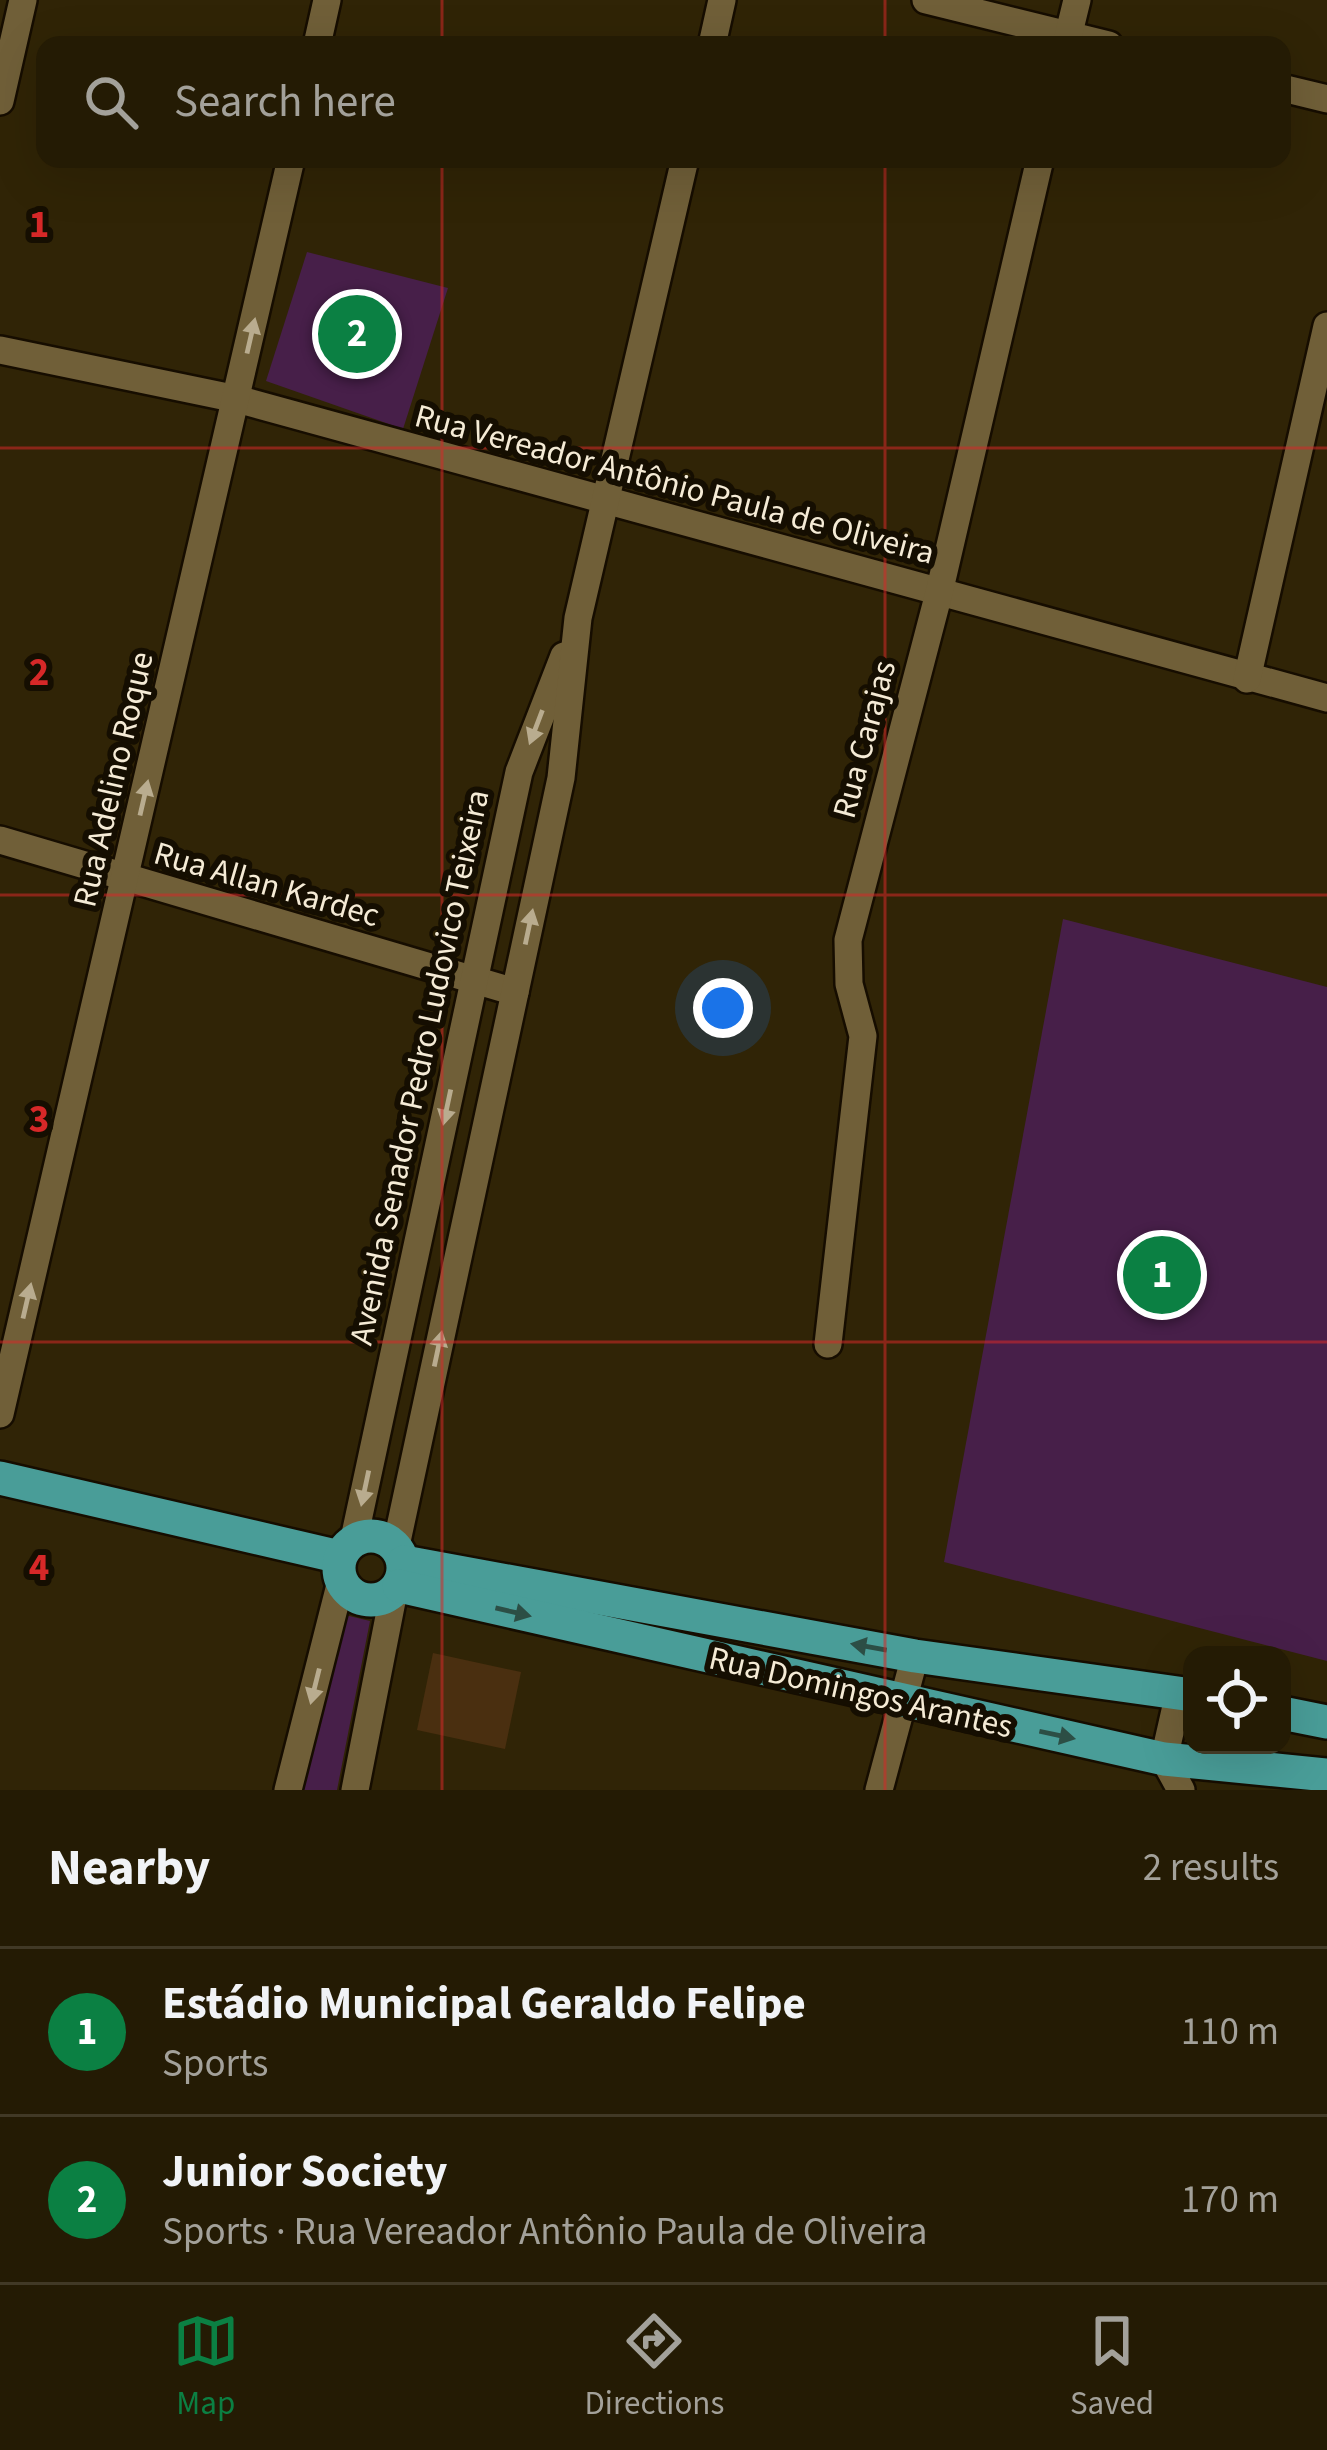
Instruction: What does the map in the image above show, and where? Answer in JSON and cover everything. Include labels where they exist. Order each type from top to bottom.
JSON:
[{"type":"main road","points":[[0,1478],[345,1559]]},
{"type":"main road","points":[[377,1535],[398,1571],[381,1599],[365,1599],[351,1593],[345,1559],[377,1535]]},
{"type":"main road","name":"Rua Domingos Arantes","points":[[398,1571],[915,1656],[1183,1694]]},
{"type":"main road","name":"Rua Domingos Arantes","points":[[398,1571],[903,1701],[1164,1759],[1327,1775]]},
{"type":"main road","points":[[1291,1715],[1327,1722]]},
{"type":"street","points":[[0,101],[22,0]]},
{"type":"street","points":[[319,36],[327,0]]},
{"type":"street","points":[[714,36],[722,0]]},
{"type":"street","points":[[926,0],[1053,36]]},
{"type":"street","points":[[1068,36],[1077,0]]},
{"type":"street","points":[[1291,90],[1327,99]]},
{"type":"street","name":"Rua Adelino Roque","points":[[0,1414],[289,168]]},
{"type":"street","name":"Avenida Senador Pedro Ludovico Teixeira","points":[[355,1790],[561,778],[578,618],[683,168]]},
{"type":"street","name":"Rua Carajas","points":[[828,1345],[862,1036],[848,984],[848,940],[939,593],[1038,168]]},
{"type":"street","points":[[1247,679],[1327,326]]},
{"type":"street","name":"Rua Vereador Antônio Paula de Oliveira","points":[[0,350],[237,399],[1327,698]]},
{"type":"street","name":"Avenida Senador Pedro Ludovico Teixeira","points":[[289,1790],[345,1559],[519,772],[578,618]]},
{"type":"street","name":"Rua Allan Kardec","points":[[0,840],[515,992]]},
{"type":"street","points":[[879,1790],[915,1656]]},
{"type":"street","points":[[1181,1790],[1164,1759],[1183,1700]]},
{"type":"shaded area","points":[[307,252],[448,288],[403,429],[266,381]]},
{"type":"shaded area","points":[[1063,919],[1327,987],[1327,1661],[1291,1652],[1291,1646],[1269,1646],[944,1562]]},
{"type":"shaded area","points":[[341,1614],[370,1621],[337,1790],[299,1790]]},
{"type":"building","points":[[433,1653],[521,1672],[505,1749],[417,1730]]},
{"type":"place","name":"Junior Society","points":[[357,334]]},
{"type":"place","name":"Estádio Municipal Geraldo Felipe","points":[[1162,1275]]}]
